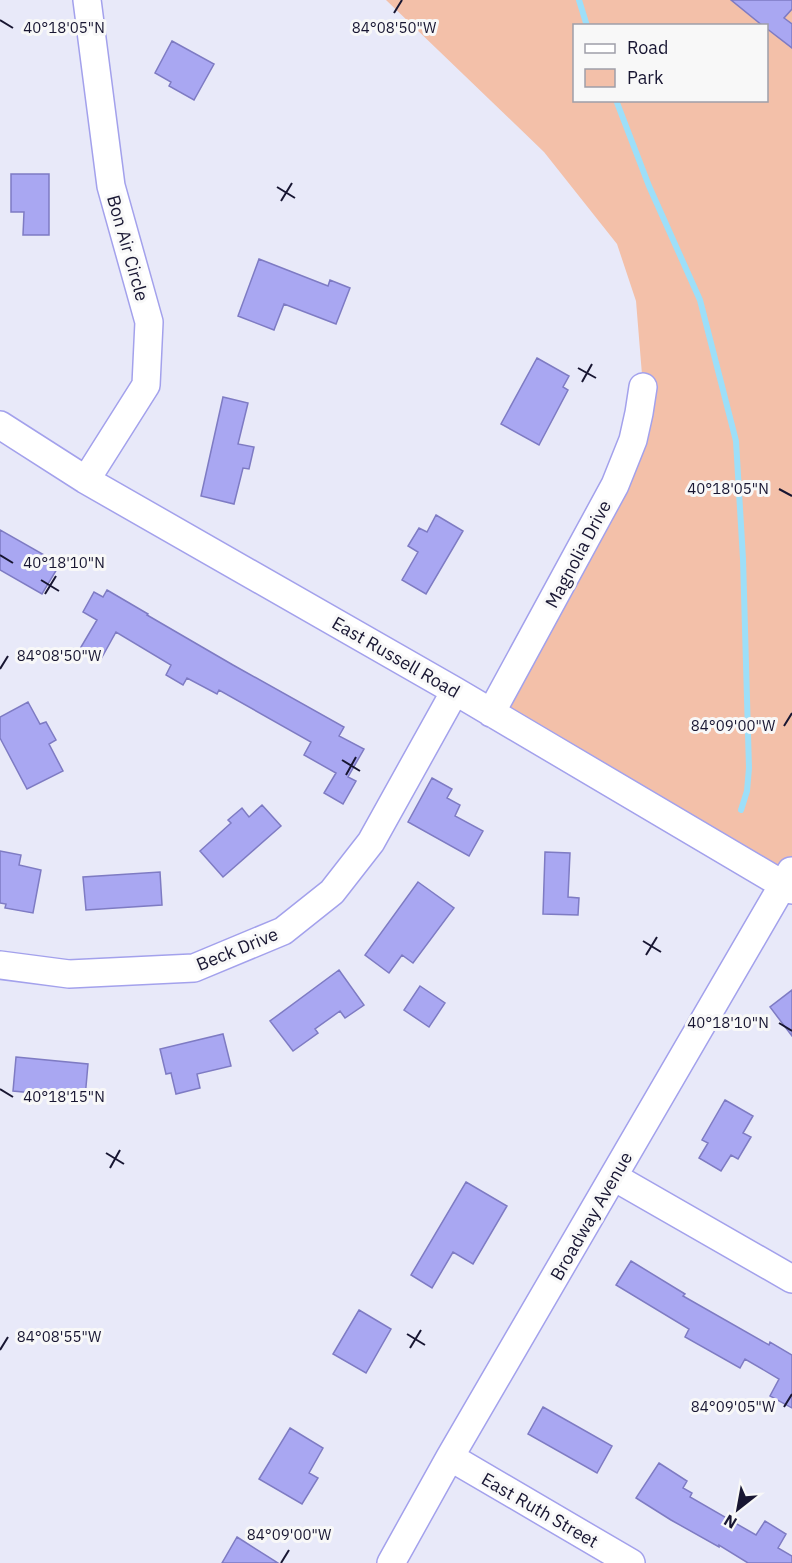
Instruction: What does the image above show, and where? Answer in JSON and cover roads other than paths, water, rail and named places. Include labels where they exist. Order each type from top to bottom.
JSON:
[{"type":"street","name":"Bon Air Circle","points":[[87,0],[111,186],[149,322],[146,385],[87,480]]},
{"type":"street","name":"Magnolia Drive","points":[[492,712],[615,485],[633,440],[643,387]]},
{"type":"street","name":"East Russell Road","points":[[0,425],[87,480],[789,882]]},
{"type":"street","name":"Beck Drive","points":[[0,965],[69,974],[194,968],[283,932],[332,891],[371,842],[455,691]]},
{"type":"street","name":"Broadway Avenue","points":[[390,1563],[614,1177],[789,882]]},
{"type":"street","points":[[614,1177],[792,1279]]},
{"type":"street","name":"East Ruth Street","points":[[450,1457],[631,1563]]},
{"type":"waterway","points":[[579,0],[586,24]]},
{"type":"waterway","points":[[617,102],[649,186],[700,300],[736,441],[743,559],[749,768],[747,791],[741,810]]}]
